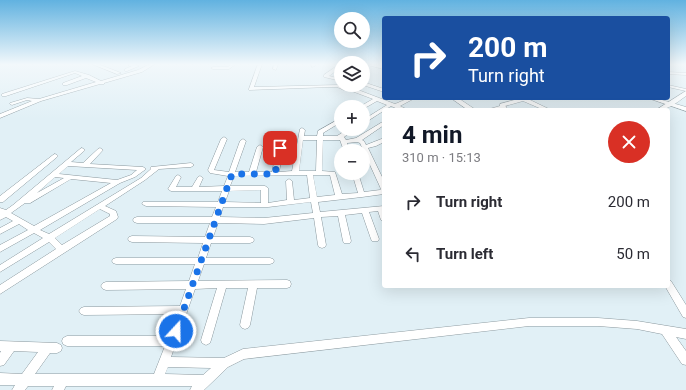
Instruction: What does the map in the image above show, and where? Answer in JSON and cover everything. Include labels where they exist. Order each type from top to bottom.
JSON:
[{"type":"street","points":[[4,95],[44,82]]},
{"type":"street","points":[[65,84],[70,82]]},
{"type":"street","points":[[253,82],[251,89],[334,85]]},
{"type":"street","points":[[0,116],[39,100],[102,83]]},
{"type":"street","points":[[370,86],[382,90]]},
{"type":"street","points":[[670,87],[686,92]]},
{"type":"street","points":[[359,92],[401,108]]},
{"type":"street","points":[[663,108],[673,103],[686,92]]},
{"type":"street","points":[[12,104],[27,99],[39,100]]},
{"type":"street","points":[[370,103],[378,99]]},
{"type":"street","points":[[389,108],[407,100]]},
{"type":"street","points":[[457,100],[467,108]]},
{"type":"street","points":[[499,108],[504,107],[502,105],[519,100]]},
{"type":"street","points":[[530,100],[544,108]]},
{"type":"street","points":[[659,100],[686,105]]},
{"type":"street","points":[[673,103],[686,109]]},
{"type":"street","points":[[370,118],[382,112]]},
{"type":"street","points":[[319,173],[320,132],[334,124]]},
{"type":"street","points":[[358,140],[382,124]]},
{"type":"street","points":[[295,174],[302,130]]},
{"type":"street","points":[[275,174],[283,135]]},
{"type":"street","points":[[342,139],[345,136]]},
{"type":"street","points":[[301,138],[358,140],[364,144]]},
{"type":"street","points":[[342,139],[344,144]]},
{"type":"street","points":[[224,140],[211,170],[215,174],[333,173],[339,197]]},
{"type":"street","points":[[158,379],[209,240],[242,141]]},
{"type":"street","points":[[370,146],[382,141]]},
{"type":"street","points":[[252,174],[260,147]]},
{"type":"street","points":[[16,207],[68,164],[82,150]]},
{"type":"street","points":[[85,166],[100,150]]},
{"type":"street","points":[[0,200],[55,156]]},
{"type":"street","points":[[370,156],[382,183]]},
{"type":"street","points":[[102,166],[108,159]]},
{"type":"street","points":[[68,164],[143,169],[191,165]]},
{"type":"street","points":[[0,269],[143,179],[157,168]]},
{"type":"street","points":[[0,249],[118,182],[133,176],[143,169]]},
{"type":"street","points":[[310,174],[314,196],[313,200],[322,245]]},
{"type":"street","points":[[54,176],[118,182]]},
{"type":"street","points":[[171,189],[178,177]]},
{"type":"street","points":[[2,213],[69,178]]},
{"type":"street","points":[[195,188],[200,178]]},
{"type":"street","points":[[357,180],[362,194]]},
{"type":"street","points":[[289,181],[291,203]]},
{"type":"street","points":[[163,189],[265,186],[264,205]]},
{"type":"street","points":[[146,204],[264,205],[382,192]]},
{"type":"street","points":[[0,290],[62,248],[114,217],[113,213],[99,206]]},
{"type":"street","points":[[137,220],[251,220],[264,222],[382,208]]},
{"type":"street","points":[[366,210],[375,239]]},
{"type":"street","points":[[2,213],[49,238],[62,248]]},
{"type":"street","points":[[341,213],[347,241]]},
{"type":"street","points":[[0,231],[18,221]]},
{"type":"street","points":[[132,239],[250,240]]},
{"type":"street","points":[[116,261],[270,261]]},
{"type":"street","points":[[206,340],[222,284]]},
{"type":"street","points":[[245,325],[253,284]]},
{"type":"street","points":[[106,286],[287,284]]},
{"type":"street","points":[[670,287],[686,314]]},
{"type":"street","points":[[84,311],[184,310]]},
{"type":"street","points":[[196,390],[224,363],[243,354],[256,352],[529,322],[598,322],[637,325],[686,334]]},
{"type":"street","points":[[666,331],[686,360]]},
{"type":"street","points":[[67,341],[172,341]]},
{"type":"street","points":[[0,361],[5,347],[52,348],[24,380],[18,390]]},
{"type":"street","points":[[164,362],[224,363]]},
{"type":"street","points":[[0,379],[24,380],[60,385],[158,379],[205,381]]},
{"type":"route","points":[[176,331],[232,174],[275,174],[280,148]]}]
